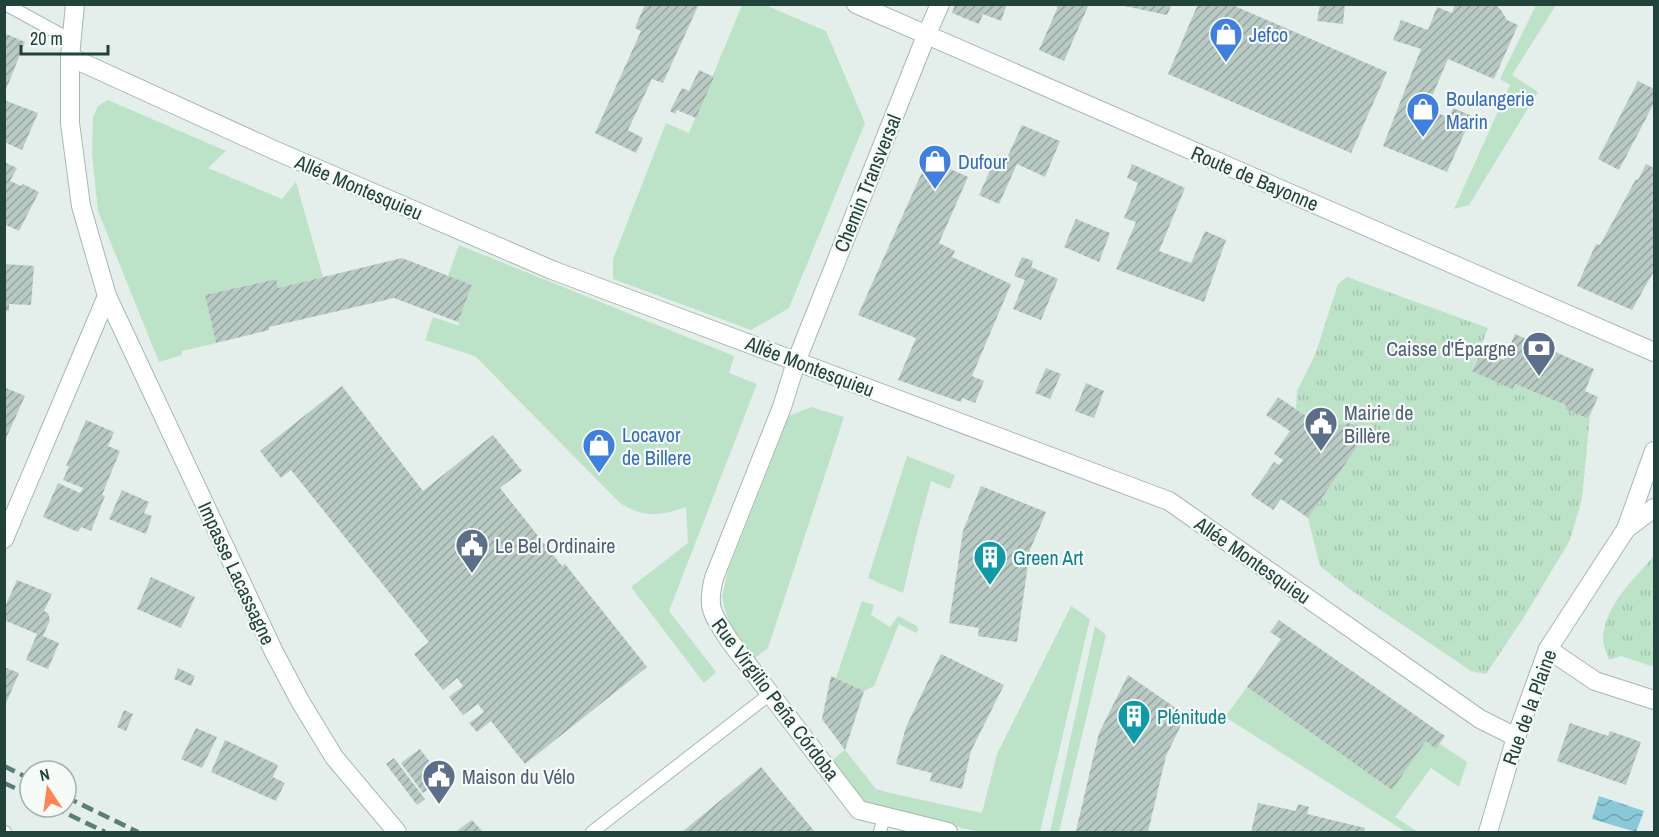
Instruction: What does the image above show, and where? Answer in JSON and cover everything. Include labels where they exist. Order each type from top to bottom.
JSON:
[{"type":"street","name":"Impasse Lacassagne","points":[[75,4],[70,49],[70,123],[81,206],[107,296],[300,701],[334,757],[397,832]]},
{"type":"street","name":"Route de Bayonne","points":[[856,4],[1654,352]]},
{"type":"street","name":"Chemin Transversal","points":[[796,362],[940,4]]},
{"type":"street","name":"Allée Montesquieu","points":[[70,49],[274,150],[552,270],[1169,501],[1480,719],[1516,737]]},
{"type":"street","points":[[4,539],[107,296]]},
{"type":"street","name":"Rue Virgilio Peña Córdoba","points":[[796,362],[782,407],[714,578],[710,595],[711,610],[729,640],[859,810],[882,824],[948,832]]},
{"type":"street","name":"Rue de la Plaine","points":[[1488,832],[1516,737],[1548,649],[1626,529],[1654,451]]},
{"type":"street","name":"Rue de la Plaine","points":[[1626,529],[1654,508]]},
{"type":"street","points":[[1548,649],[1596,681],[1654,700]]},
{"type":"lane","points":[[5,4],[70,49]]},
{"type":"lane","points":[[592,832],[770,694]]},
{"type":"green space","points":[[742,5],[765,5],[826,31],[865,123],[789,308],[751,330],[613,279],[613,259],[666,123],[689,133]]},
{"type":"green space","points":[[1536,5],[1556,5],[1512,75],[1538,92],[1469,205],[1454,209],[1510,85],[1500,79]]},
{"type":"green space","points":[[108,100],[226,151],[208,168],[282,199],[296,182],[323,277],[278,288],[275,279],[205,295],[216,343],[182,351],[182,355],[159,362],[98,211],[92,154],[93,117],[98,106]]},
{"type":"green space","points":[[459,245],[734,356],[729,373],[757,384],[669,611],[716,672],[704,683],[631,587],[688,543],[686,507],[652,514],[636,511],[620,503],[475,356],[425,340],[433,317],[460,326],[458,322],[472,285],[448,276]]},
{"type":"green space","points":[[1347,277],[1488,328],[1472,370],[1513,388],[1515,384],[1566,405],[1565,409],[1587,418],[1590,415],[1582,499],[1570,540],[1524,617],[1486,674],[1471,671],[1351,590],[1320,566],[1308,518],[1361,441],[1359,439],[1361,431],[1357,425],[1347,423],[1334,435],[1296,409],[1297,391],[1315,355],[1338,284]]},
{"type":"green space","points":[[811,407],[844,417],[768,648],[755,658],[730,625],[722,596],[728,571],[789,416]]},
{"type":"green space","points":[[907,456],[955,475],[950,489],[931,481],[903,593],[868,578]]},
{"type":"green space","points":[[1654,556],[1654,667],[1621,656],[1609,660],[1603,638],[1609,614],[1622,593]]},
{"type":"green space","points":[[862,601],[874,605],[871,615],[890,627],[898,616],[917,626],[918,630],[916,633],[899,624],[874,686],[864,691],[836,678]]},
{"type":"green space","points":[[1071,606],[1090,619],[1040,832],[980,832],[873,808],[862,802],[831,761],[845,750],[876,789],[982,813],[997,754]]},
{"type":"green space","points":[[1095,626],[1106,635],[1059,832],[1050,832]]},
{"type":"green space","points":[[1247,687],[1392,789],[1426,741],[1436,748],[1440,744],[1467,762],[1459,787],[1431,768],[1395,817],[1418,832],[1406,832],[1225,717]]},
{"type":"water","points":[[1599,796],[1644,811],[1636,832],[1592,819]]},
{"type":"building","points":[[645,4],[699,4],[663,83],[652,79],[628,130],[643,138],[636,153],[595,133],[641,31],[635,28]]},
{"type":"building","points":[[955,4],[1007,4],[1001,21],[983,14],[979,24],[952,13]]},
{"type":"building","points":[[1057,4],[1089,4],[1064,61],[1039,50],[1057,9]]},
{"type":"building","points":[[1115,4],[1172,4],[1167,15]]},
{"type":"building","points":[[1198,4],[1230,4],[1387,72],[1351,153],[1168,74]]},
{"type":"building","points":[[1320,4],[1345,4],[1343,24],[1317,21]]},
{"type":"building","points":[[1455,4],[1495,4],[1507,20],[1518,25],[1494,79],[1448,59],[1427,108],[1449,118],[1453,108],[1472,116],[1447,172],[1383,146],[1421,49],[1393,40],[1401,20],[1428,30],[1437,7],[1452,13]]},
{"type":"building","points":[[4,33],[25,42],[5,92],[4,92]]},
{"type":"building","points":[[699,70],[714,77],[696,118],[677,110],[675,114],[670,111],[682,88],[689,91]]},
{"type":"building","points":[[1638,81],[1654,89],[1654,103],[1619,170],[1598,159]]},
{"type":"building","points":[[4,100],[38,113],[22,150],[4,142]]},
{"type":"building","points":[[1022,125],[1060,141],[1045,177],[1017,164],[999,204],[979,195],[997,155],[1006,160]]},
{"type":"building","points":[[928,159],[968,177],[939,243],[955,251],[952,257],[1011,284],[972,376],[984,381],[975,403],[962,398],[961,402],[898,380],[916,338],[858,315]]},
{"type":"building","points":[[4,162],[17,168],[10,181],[21,186],[23,184],[39,192],[19,231],[4,224]]},
{"type":"building","points":[[1132,164],[1185,188],[1159,251],[1191,263],[1205,231],[1226,240],[1204,302],[1116,269],[1136,222],[1124,218],[1138,183],[1127,178]]},
{"type":"building","points":[[1646,164],[1654,168],[1654,271],[1632,310],[1577,286],[1596,244],[1600,245]]},
{"type":"building","points":[[1076,219],[1110,233],[1099,262],[1064,247]]},
{"type":"building","points":[[1022,257],[1033,261],[1031,267],[1058,279],[1041,320],[1013,309],[1025,280],[1014,276]]},
{"type":"building","points":[[402,258],[472,285],[458,322],[394,298],[269,327],[269,330],[216,343],[205,295],[276,279],[278,288]]},
{"type":"building","points":[[4,264],[34,266],[31,305],[9,304],[9,311],[4,311]]},
{"type":"building","name":"Caisse d'Épargne","points":[[1515,334],[1594,369],[1585,391],[1598,397],[1587,418],[1565,409],[1566,405],[1515,384],[1513,389],[1472,371],[1481,350],[1504,360]]},
{"type":"building","points":[[1046,368],[1061,374],[1050,399],[1035,393]]},
{"type":"building","points":[[1086,383],[1104,391],[1094,418],[1075,411]]},
{"type":"building","points":[[342,386],[423,491],[493,435],[522,471],[500,488],[562,566],[565,564],[647,667],[525,764],[491,721],[477,732],[469,723],[484,712],[478,704],[463,715],[449,697],[463,686],[457,678],[443,690],[414,654],[429,642],[291,470],[281,478],[260,451]]},
{"type":"building","points":[[4,387],[25,396],[4,443]]},
{"type":"building","name":"Mairie de Billère","points":[[1278,397],[1334,435],[1340,426],[1348,423],[1357,425],[1361,431],[1359,439],[1361,441],[1308,518],[1281,499],[1273,510],[1251,495],[1274,462],[1279,465],[1283,460],[1274,454],[1290,431],[1266,415]]},
{"type":"building","points":[[86,420],[114,432],[108,446],[120,451],[102,495],[105,496],[91,531],[81,527],[78,532],[43,517],[58,483],[80,493],[83,488],[63,480],[69,466],[66,466]]},
{"type":"building","name":"Green Art","points":[[981,486],[1046,512],[1030,550],[1017,642],[978,636],[979,628],[949,623],[963,531]]},
{"type":"building","points":[[122,490],[149,502],[144,513],[152,516],[146,534],[109,519]]},
{"type":"building","points":[[151,577],[195,597],[181,628],[137,609]]},
{"type":"building","points":[[17,580],[52,594],[44,611],[48,613],[50,620],[43,636],[59,643],[48,669],[26,660],[37,634],[4,620],[4,609]]},
{"type":"building","points":[[1279,620],[1445,736],[1436,749],[1426,741],[1392,790],[1247,687],[1281,639],[1270,632]]},
{"type":"building","points":[[941,654],[1004,685],[971,751],[962,789],[930,781],[932,773],[896,764],[906,727]]},
{"type":"building","points":[[4,667],[19,673],[4,708]]},
{"type":"building","points":[[178,668],[195,676],[191,686],[174,679]]},
{"type":"building","name":"Plénitude","points":[[1128,675],[1186,715],[1166,756],[1148,832],[1076,831],[1099,733]]},
{"type":"building","points":[[831,676],[864,691],[845,750],[822,719]]},
{"type":"building","points":[[124,710],[133,714],[126,731],[117,727]]},
{"type":"building","points":[[1570,723],[1608,736],[1610,731],[1641,742],[1626,785],[1557,761]]},
{"type":"building","points":[[196,728],[217,737],[202,768],[181,759]]},
{"type":"building","points":[[225,740],[278,765],[273,777],[285,783],[276,801],[211,772]]},
{"type":"building","points":[[420,749],[442,778],[423,793],[401,763]]},
{"type":"building","points":[[394,758],[425,799],[417,805],[386,764]]},
{"type":"building","points":[[761,767],[815,832],[682,832]]},
{"type":"building","points":[[1258,803],[1296,811],[1298,804],[1309,807],[1307,814],[1365,828],[1364,832],[1251,832]]},
{"type":"building","points":[[472,820],[483,832],[456,832],[462,827]]},
{"type":"railway","points":[[4,766],[18,773]]},
{"type":"railway","points":[[4,783],[18,789]]},
{"type":"railway","points":[[78,803],[138,832]]},
{"type":"railway","points":[[78,819],[105,832]]},
{"type":"place","name":"Jefco","points":[[1226,63]]},
{"type":"place","name":"Boulangerie Marin","points":[[1423,138]]},
{"type":"place","name":"Dufour","points":[[935,190]]},
{"type":"place","name":"Caisse d'Épargne","points":[[1539,377]]},
{"type":"place","name":"Mairie de Billère","points":[[1321,452]]},
{"type":"place","name":"Locavor de Billere","points":[[599,474]]},
{"type":"place","name":"Le Bel Ordinaire","points":[[472,574]]},
{"type":"place","name":"Green Art","points":[[990,586]]},
{"type":"place","name":"Plénitude","points":[[1134,745]]},
{"type":"place","name":"Maison du Vélo","points":[[439,805]]}]
